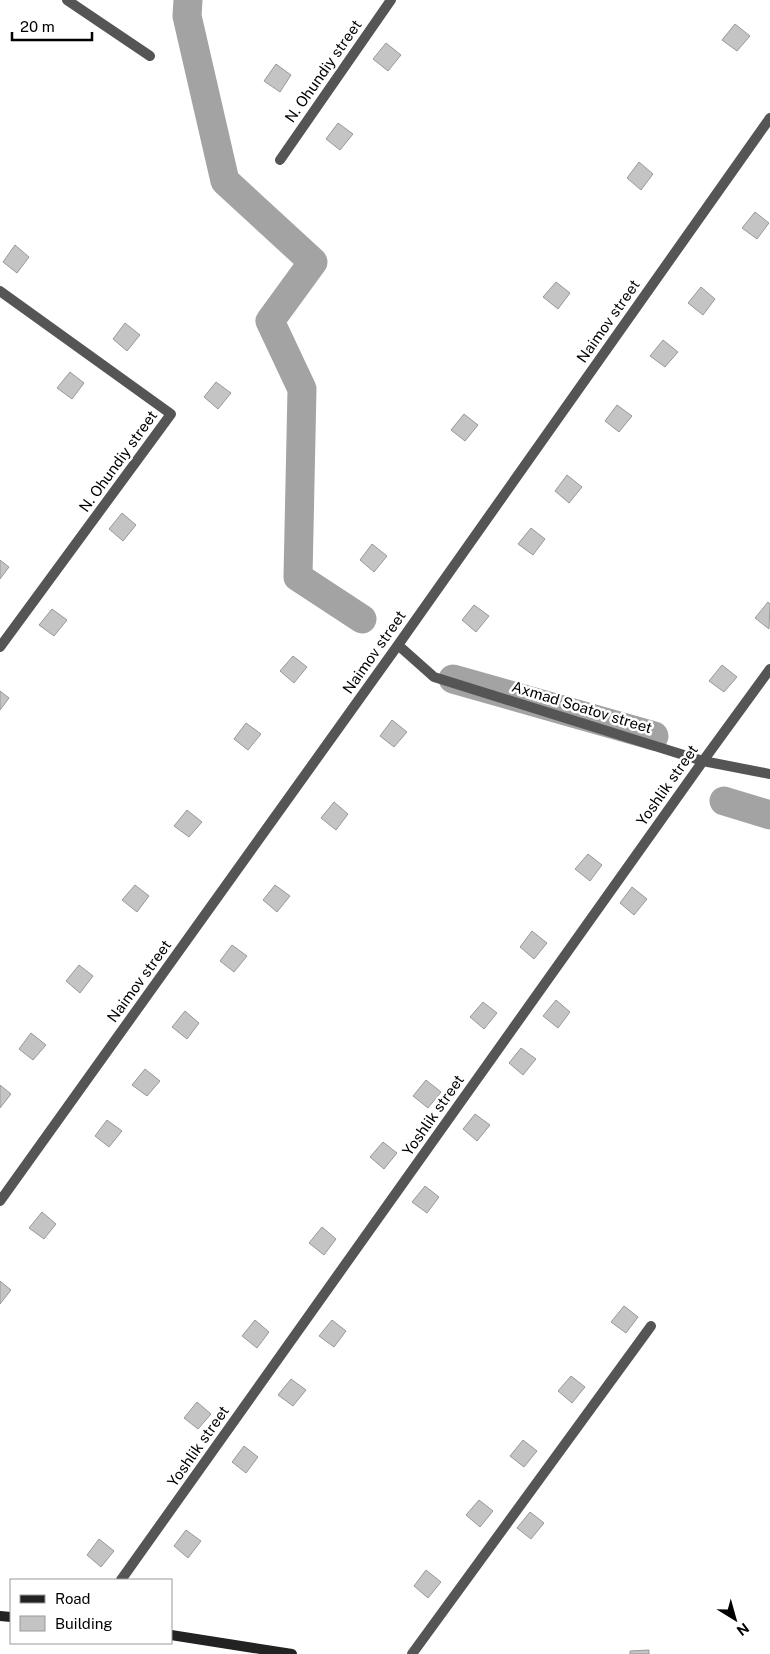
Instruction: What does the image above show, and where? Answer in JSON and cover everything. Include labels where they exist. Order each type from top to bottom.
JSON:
[{"type":"street","points":[[67,0],[150,56]]},
{"type":"street","name":"N. Ohundiy street","points":[[280,160],[391,0]]},
{"type":"street","name":"Naimov street","points":[[0,1201],[398,645],[770,118]]},
{"type":"street","name":"N. Ohundiy street","points":[[0,291],[171,414],[0,647]]},
{"type":"street","name":"Axmad Soatov street","points":[[398,645],[434,677],[703,761],[770,774]]},
{"type":"street","name":"Yoshlik street","points":[[122,1579],[770,669]]},
{"type":"street","points":[[412,1654],[651,1326]]},
{"type":"street","points":[[172,1635],[292,1654]]},
{"type":"building","points":[[735,24],[750,36],[737,51],[722,40]]},
{"type":"building","points":[[386,43],[401,55],[388,71],[373,59]]},
{"type":"building","points":[[276,64],[291,75],[280,92],[264,81]]},
{"type":"building","points":[[338,123],[353,134],[340,150],[326,139]]},
{"type":"building","points":[[639,162],[653,174],[641,190],[627,178]]},
{"type":"building","points":[[755,212],[769,223],[757,239],[742,228]]},
{"type":"building","points":[[15,245],[29,257],[17,273],[3,262]]},
{"type":"building","points":[[556,282],[570,293],[558,309],[543,297]]},
{"type":"building","points":[[701,287],[715,299],[703,315],[688,303]]},
{"type":"building","points":[[125,323],[140,335],[127,351],[113,339]]},
{"type":"building","points":[[663,340],[678,352],[665,367],[650,356]]},
{"type":"building","points":[[70,372],[84,383],[72,399],[57,388]]},
{"type":"building","points":[[216,382],[231,393],[218,409],[204,397]]},
{"type":"building","points":[[617,405],[632,416],[619,432],[605,421]]},
{"type":"building","points":[[464,414],[478,425],[465,441],[451,430]]},
{"type":"building","points":[[567,475],[582,487],[569,503],[555,491]]},
{"type":"building","points":[[122,513],[136,525],[123,541],[109,529]]},
{"type":"building","points":[[531,528],[545,539],[533,555],[518,544]]},
{"type":"building","points":[[372,544],[387,556],[374,572],[360,560]]},
{"type":"building","points":[[0,560],[9,567],[0,579]]},
{"type":"building","points":[[768,602],[770,604],[769,629],[755,618]]},
{"type":"building","points":[[474,605],[489,616],[476,632],[462,620]]},
{"type":"building","points":[[52,609],[67,620],[54,636],[39,625]]},
{"type":"building","points":[[293,656],[307,667],[294,683],[280,671]]},
{"type":"building","points":[[722,665],[737,677],[724,692],[709,681]]},
{"type":"building","points":[[0,691],[9,698],[0,710]]},
{"type":"building","points":[[392,720],[407,732],[394,747],[380,736]]},
{"type":"building","points":[[246,723],[261,734],[248,750],[234,739]]},
{"type":"building","points":[[334,802],[348,814],[336,830],[321,818]]},
{"type":"building","points":[[187,810],[202,822],[189,837],[174,826]]},
{"type":"building","points":[[588,854],[602,865],[590,881],[575,869]]},
{"type":"building","points":[[135,885],[149,896],[137,912],[122,900]]},
{"type":"building","points":[[275,885],[290,896],[277,912],[263,900]]},
{"type":"building","points":[[632,887],[647,899],[634,915],[620,903]]},
{"type":"building","points":[[532,931],[547,943],[534,959],[520,947]]},
{"type":"building","points":[[232,945],[247,956],[234,972],[220,961]]},
{"type":"building","points":[[79,965],[93,976],[80,993],[66,981]]},
{"type":"building","points":[[556,1000],[570,1012],[558,1028],[543,1016]]},
{"type":"building","points":[[483,1002],[497,1013],[484,1029],[470,1017]]},
{"type":"building","points":[[185,1011],[199,1023],[187,1039],[172,1027]]},
{"type":"building","points":[[31,1033],[46,1045],[33,1060],[19,1049]]},
{"type":"building","points":[[521,1048],[536,1059],[523,1075],[509,1063]]},
{"type":"building","points":[[145,1069],[160,1081],[147,1096],[132,1085]]},
{"type":"building","points":[[426,1080],[441,1092],[428,1108],[413,1096]]},
{"type":"building","points":[[0,1085],[11,1094],[0,1108]]},
{"type":"building","points":[[475,1114],[490,1125],[477,1141],[463,1129]]},
{"type":"building","points":[[107,1120],[122,1131],[109,1147],[95,1136]]},
{"type":"building","points":[[383,1142],[397,1153],[384,1169],[370,1157]]},
{"type":"building","points":[[425,1186],[439,1197],[427,1213],[412,1202]]},
{"type":"building","points":[[42,1212],[56,1224],[44,1239],[29,1228]]},
{"type":"building","points":[[322,1227],[336,1239],[324,1255],[309,1243]]},
{"type":"building","points":[[0,1281],[11,1290],[0,1304]]},
{"type":"building","points":[[624,1306],[638,1317],[626,1333],[611,1322]]},
{"type":"building","points":[[255,1320],[269,1332],[257,1348],[242,1336]]},
{"type":"building","points":[[332,1320],[346,1331],[334,1347],[319,1336]]},
{"type":"building","points":[[571,1376],[585,1387],[572,1403],[558,1391]]},
{"type":"building","points":[[291,1379],[306,1390],[293,1406],[278,1395]]},
{"type":"building","points":[[197,1402],[211,1414],[198,1429],[184,1418]]},
{"type":"building","points":[[523,1440],[537,1451],[524,1467],[510,1456]]},
{"type":"building","points":[[244,1446],[258,1457],[246,1473],[232,1462]]},
{"type":"building","points":[[479,1500],[493,1511],[480,1527],[466,1515]]},
{"type":"building","points":[[530,1512],[544,1523],[531,1539],[517,1528]]},
{"type":"building","points":[[186,1530],[201,1541],[188,1558],[174,1546]]},
{"type":"building","points":[[99,1539],[114,1551],[101,1567],[87,1555]]},
{"type":"building","points":[[426,1570],[441,1582],[428,1598],[414,1586]]},
{"type":"building","points":[[649,1650],[649,1654],[630,1654],[630,1651]]},
{"type":"waterway","points":[[188,0],[187,16],[225,181],[313,262],[270,321],[302,389],[298,577],[362,619]]},
{"type":"waterway","points":[[453,679],[654,736]]},
{"type":"waterway","points":[[724,801],[770,815]]}]
